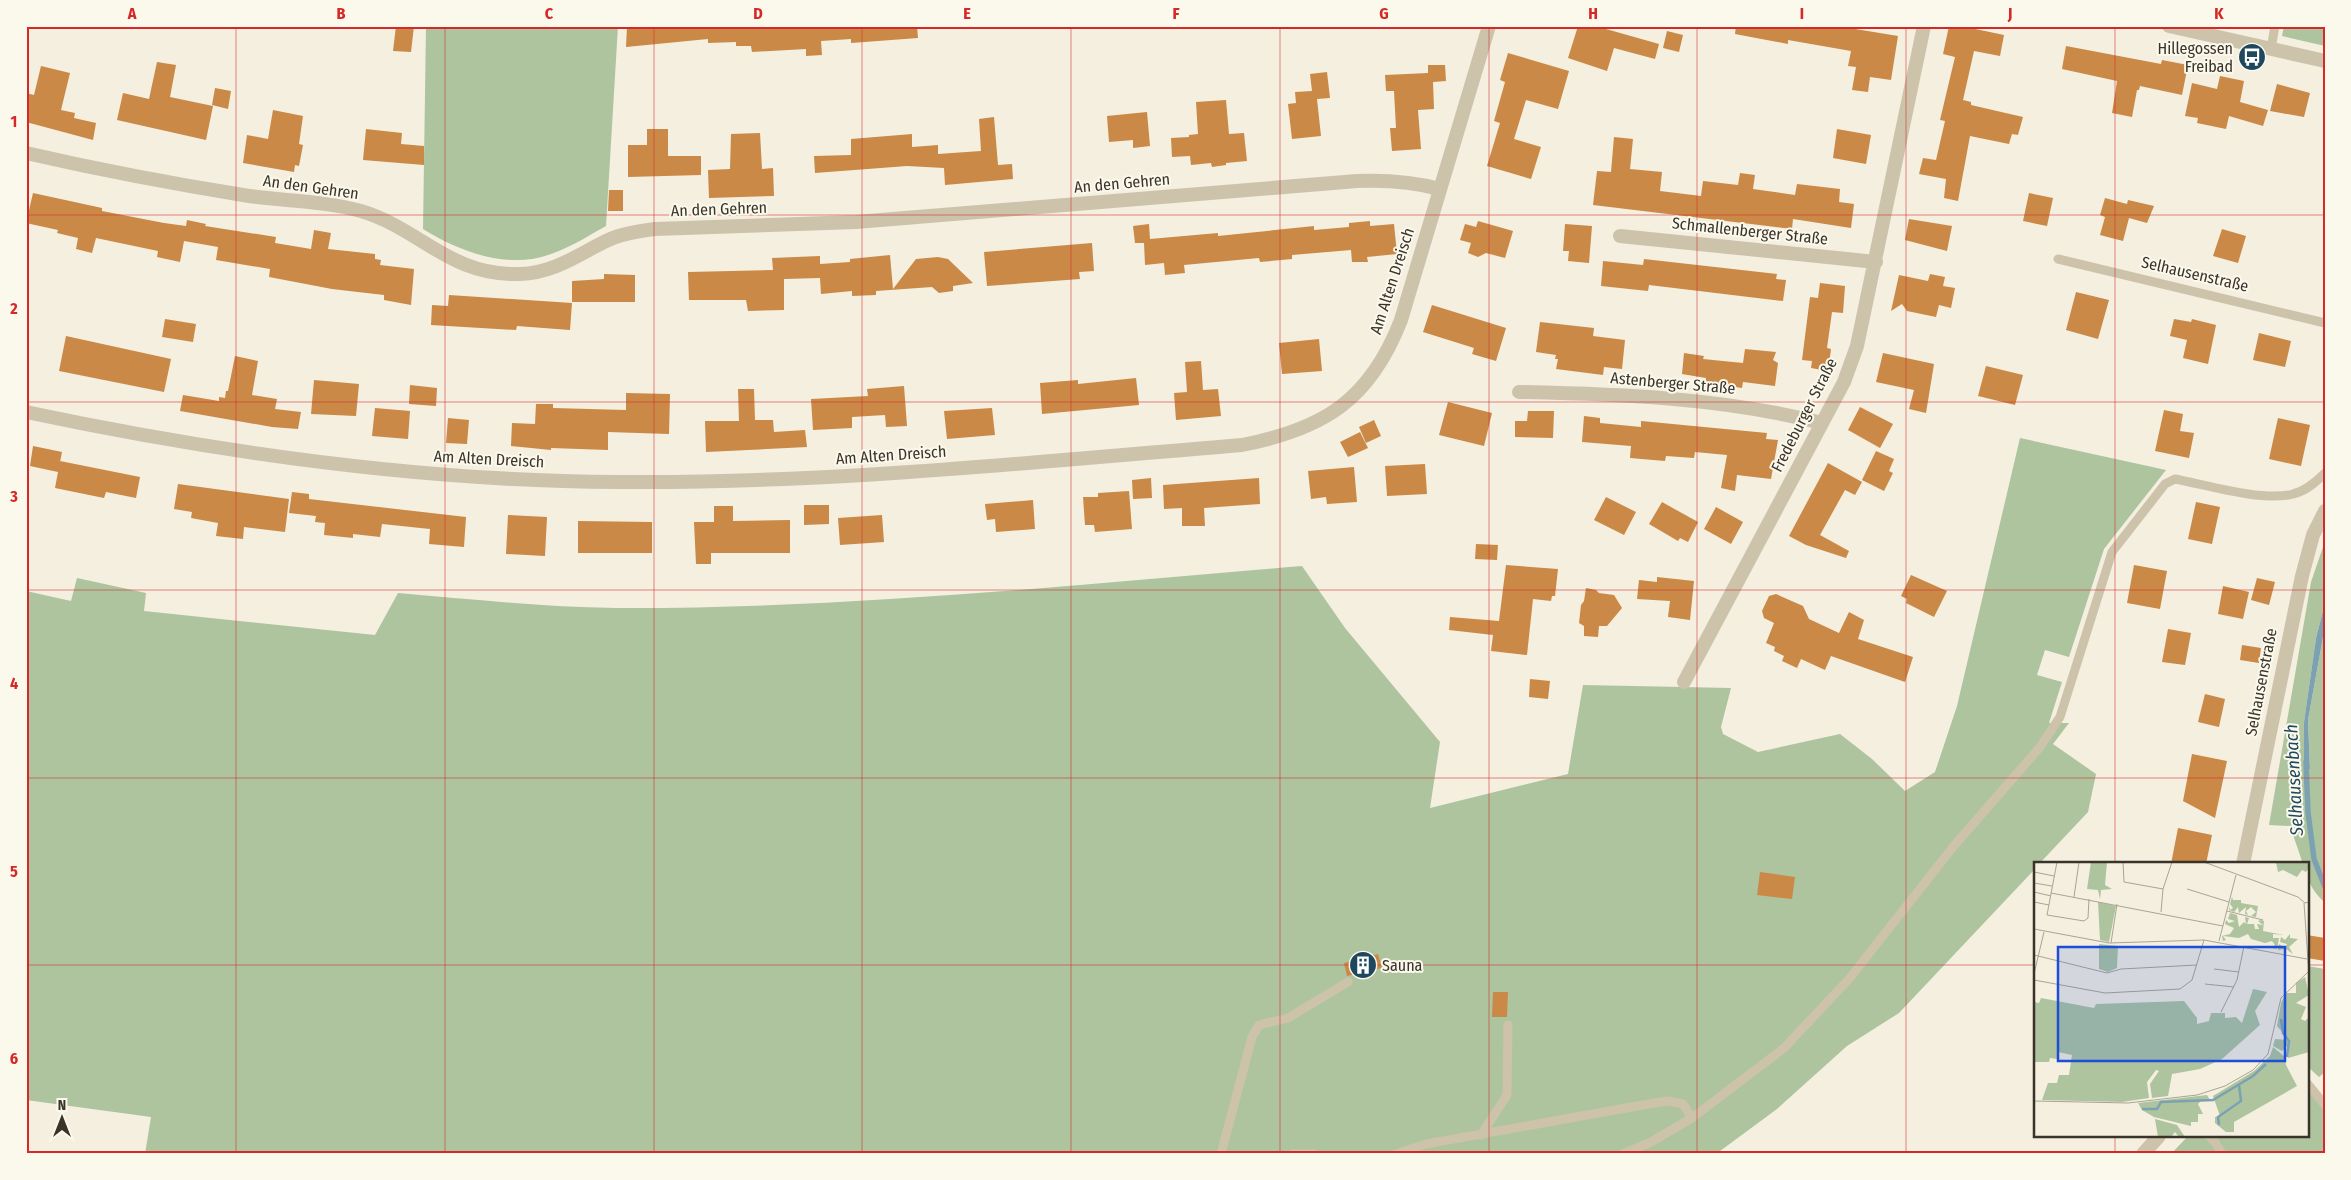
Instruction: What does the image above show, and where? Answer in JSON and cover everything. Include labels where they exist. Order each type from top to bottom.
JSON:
[{"type":"street","name":"Am Alten Dreisch","points":[[26,412],[229,451],[426,473],[606,482],[811,479],[1242,445],[1294,433],[1317,423],[1345,404],[1381,364],[1401,320],[1489,26]]},
{"type":"street","name":"Fredeburger Straße","points":[[1684,682],[1844,382],[1857,346],[1876,262],[1924,26]]},
{"type":"street","points":[[2169,26],[2325,61]]},
{"type":"street","name":"An den Gehren","points":[[26,153],[158,181],[362,212],[396,226],[443,256],[460,264],[478,270],[513,274],[552,269],[605,241],[632,232],[655,229],[856,222],[1357,181],[1393,180],[1439,189]]},
{"type":"street","name":"Schmallenberger Straße","points":[[1620,236],[1876,262]]},
{"type":"street","name":"Astenberger Straße","points":[[1519,392],[1576,393],[1686,400],[1784,414],[1822,423]]},
{"type":"street","name":"Selhausenstraße","points":[[2243,862],[2302,576],[2313,536],[2325,512]]},
{"type":"street","points":[[2143,1154],[2157,1138]]},
{"type":"lane","points":[[2271,49],[2275,26]]},
{"type":"lane","name":"Selhausenstraße","points":[[2058,259],[2325,323]]},
{"type":"lane","points":[[1623,1154],[1651,1142],[1692,1118],[1784,1048],[1842,986],[1953,846],[2044,741],[2060,717],[2112,552],[2165,484],[2175,479],[2273,497],[2294,494],[2315,483],[2325,473]]},
{"type":"lane","points":[[1221,1154],[1252,1037],[1259,1025],[1288,1018],[1348,982]]},
{"type":"lane","points":[[1481,1135],[1507,1094],[1508,1026]]},
{"type":"lane","points":[[2308,1084],[2325,1104]]},
{"type":"lane","points":[[1396,1154],[1426,1144],[1669,1102],[1684,1104],[1692,1118]]},
{"type":"lane","points":[[2210,1138],[2222,1154]]},
{"type":"lane","points":[[1293,1154],[1314,1154]]},
{"type":"green space","points":[[426,26],[618,26],[606,226],[551,254],[518,260],[501,259],[468,251],[423,229]]},
{"type":"green space","points":[[2284,26],[2325,26],[2325,46],[2282,36]]},
{"type":"green space","points":[[2020,438],[2166,470],[2104,549],[2069,657],[2045,650],[2037,675],[2062,682],[2049,723],[2069,723],[2053,744],[2096,774],[2088,812],[2041,862],[2034,862],[2034,870],[1899,1013],[1847,1046],[1777,1109],[1716,1154],[145,1154],[151,1117],[26,1100],[26,591],[71,601],[77,578],[146,593],[144,611],[375,635],[398,593],[561,606],[616,608],[788,605],[1045,588],[1302,566],[1345,628],[1440,742],[1430,808],[1568,774],[1583,685],[1731,688],[1721,727],[1723,734],[1758,752],[1840,734],[1872,759],[1905,791],[1935,772],[1957,706]]},
{"type":"green space","points":[[2325,541],[2325,603],[2316,638],[2304,722],[2304,769],[2310,769],[2308,720],[2325,626],[2325,903],[2311,885],[2308,876],[2308,862],[2302,862],[2290,826],[2269,825],[2311,582]]},
{"type":"green space","points":[[2308,966],[2325,969],[2325,1072],[2319,1077],[2308,1067]]},
{"type":"green space","points":[[2308,1088],[2325,1103],[2325,1154],[2171,1154],[2186,1138],[2308,1138]]},
{"type":"water","points":[[2325,603],[2325,626],[2308,720],[2310,769],[2304,769],[2304,722],[2316,638]]},
{"type":"building","points":[[396,26],[414,26],[411,52],[393,51]]},
{"type":"building","points":[[627,26],[917,26],[918,38],[851,43],[851,39],[821,41],[822,55],[806,56],[806,49],[752,52],[751,46],[736,46],[736,42],[708,43],[708,39],[626,47]]},
{"type":"building","points":[[1578,26],[1607,26],[1606,29],[1659,44],[1655,59],[1614,48],[1607,71],[1568,58]]},
{"type":"building","points":[[1736,26],[1837,26],[1898,36],[1891,80],[1870,77],[1868,92],[1852,90],[1856,67],[1848,66],[1851,51],[1788,40],[1788,44],[1735,34]]},
{"type":"building","points":[[1949,26],[1961,26],[2004,35],[2000,56],[1974,51],[1963,100],[1971,102],[1971,105],[2023,117],[2018,135],[2012,134],[2009,144],[1970,136],[1958,201],[1944,198],[1946,179],[1919,174],[1923,158],[1936,160],[1945,121],[1940,120],[1955,57],[1943,54]]},
{"type":"building","points":[[1667,31],[1683,35],[1679,52],[1663,48]]},
{"type":"building","points":[[2066,46],[2161,64],[2162,60],[2188,65],[2182,95],[2140,86],[2139,90],[2137,90],[2132,117],[2112,113],[2117,81],[2062,69]]},
{"type":"building","points":[[1508,53],[1569,71],[1558,109],[1526,100],[1514,139],[1541,147],[1531,179],[1487,166],[1500,123],[1494,121],[1505,82],[1500,80]]},
{"type":"building","points":[[157,62],[176,65],[170,97],[213,106],[206,140],[117,120],[123,93],[149,99]]},
{"type":"building","points":[[1428,65],[1445,65],[1446,81],[1433,82],[1434,109],[1418,110],[1421,149],[1392,151],[1390,128],[1396,128],[1394,91],[1386,91],[1385,75],[1428,73]]},
{"type":"building","points":[[41,66],[70,73],[61,110],[75,113],[74,118],[96,123],[93,140],[26,122],[26,93],[34,95]]},
{"type":"building","points":[[1327,72],[1330,98],[1317,99],[1321,136],[1292,139],[1288,104],[1296,103],[1295,92],[1312,91],[1310,74]]},
{"type":"building","points":[[2220,76],[2244,81],[2240,102],[2268,110],[2263,126],[2229,116],[2226,129],[2197,123],[2198,118],[2185,116],[2192,83],[2217,89]]},
{"type":"building","points":[[2277,84],[2310,93],[2304,117],[2270,111]]},
{"type":"building","points":[[215,88],[231,91],[228,109],[212,105]]},
{"type":"building","points":[[1226,100],[1229,134],[1244,133],[1247,161],[1226,163],[1226,165],[1212,167],[1211,163],[1191,165],[1190,156],[1172,157],[1171,138],[1189,137],[1189,135],[1198,134],[1196,102]]},
{"type":"building","points":[[273,110],[303,116],[299,144],[303,145],[299,166],[295,165],[294,172],[243,163],[247,135],[268,139]]},
{"type":"building","points":[[1147,112],[1150,146],[1133,148],[1133,140],[1109,142],[1107,116]]},
{"type":"building","points":[[994,117],[998,165],[1012,164],[1013,179],[945,185],[944,168],[907,166],[815,173],[814,156],[851,155],[851,139],[912,134],[912,147],[938,145],[938,154],[981,151],[979,119]]},
{"type":"building","points":[[366,129],[402,133],[401,144],[424,146],[424,165],[363,160]]},
{"type":"building","points":[[647,129],[668,129],[668,156],[701,156],[701,175],[628,177],[628,145],[647,145]]},
{"type":"building","points":[[1837,129],[1871,135],[1866,164],[1833,158]]},
{"type":"building","points":[[760,133],[762,169],[773,168],[774,196],[709,198],[708,170],[730,169],[731,134]]},
{"type":"building","points":[[1614,137],[1633,139],[1630,169],[1662,172],[1660,191],[1701,196],[1703,181],[1738,185],[1740,173],[1755,175],[1753,189],[1795,195],[1797,184],[1840,189],[1839,202],[1854,204],[1851,228],[1793,219],[1792,229],[1593,205],[1597,171],[1611,172]]},
{"type":"building","points":[[609,190],[623,190],[623,211],[608,211]]},
{"type":"building","points":[[33,193],[102,208],[102,211],[164,223],[186,226],[187,220],[206,224],[205,226],[276,237],[275,243],[311,249],[314,230],[331,233],[328,249],[375,254],[375,259],[381,260],[380,265],[414,269],[411,305],[384,300],[384,295],[332,289],[269,277],[270,269],[216,260],[218,247],[184,241],[180,262],[157,257],[158,251],[96,238],[92,253],[76,249],[78,238],[57,233],[58,230],[26,223]]},
{"type":"building","points":[[2029,193],[2053,198],[2047,226],[2023,221]]},
{"type":"building","points":[[2105,198],[2127,204],[2128,200],[2154,206],[2147,223],[2129,218],[2123,241],[2100,235],[2105,217],[2100,215]]},
{"type":"building","points":[[1909,219],[1952,226],[1947,251],[1905,240]]},
{"type":"building","points":[[1370,221],[1370,226],[1394,224],[1397,254],[1367,257],[1368,262],[1352,262],[1351,250],[1292,255],[1292,259],[1260,262],[1259,258],[1184,265],[1185,273],[1165,275],[1164,263],[1145,265],[1144,243],[1135,243],[1133,226],[1149,224],[1150,239],[1218,233],[1218,236],[1314,226],[1314,230],[1349,227],[1349,223]]},
{"type":"building","points":[[1478,221],[1513,231],[1505,258],[1486,253],[1478,257],[1468,253],[1471,243],[1460,240],[1465,224],[1476,227]]},
{"type":"building","points":[[1565,224],[1592,226],[1589,263],[1568,261],[1569,251],[1563,251]]},
{"type":"building","points":[[2222,229],[2246,236],[2238,263],[2213,256]]},
{"type":"building","points":[[1092,243],[1094,271],[1079,272],[1080,279],[987,286],[984,252]]},
{"type":"building","points":[[890,255],[893,289],[916,259],[938,257],[948,259],[973,283],[953,286],[953,291],[939,293],[932,287],[876,291],[876,295],[852,296],[852,291],[821,294],[820,278],[784,279],[784,310],[748,311],[746,300],[689,300],[688,272],[773,270],[772,258],[820,256],[820,264],[850,262],[850,259]]},
{"type":"building","points":[[1644,259],[1777,274],[1776,279],[1786,280],[1783,301],[1649,285],[1648,291],[1601,286],[1603,261],[1643,265]]},
{"type":"building","points":[[604,274],[635,275],[635,302],[572,302],[572,281],[604,279]]},
{"type":"building","points":[[1930,274],[1945,277],[1943,286],[1955,288],[1951,308],[1939,305],[1936,317],[1907,311],[1902,304],[1891,311],[1899,275],[1928,281]]},
{"type":"building","points":[[1820,283],[1845,286],[1843,313],[1832,312],[1827,348],[1831,349],[1828,371],[1811,368],[1812,361],[1802,360],[1810,297],[1818,298]]},
{"type":"building","points":[[2076,292],[2109,300],[2098,339],[2066,330]]},
{"type":"building","points":[[449,295],[572,303],[570,330],[517,326],[516,330],[431,325],[432,305],[448,306]]},
{"type":"building","points":[[1432,305],[1506,328],[1496,361],[1472,354],[1474,348],[1423,332]]},
{"type":"building","points":[[165,319],[196,324],[193,342],[162,337]]},
{"type":"building","points":[[2174,319],[2191,322],[2192,319],[2216,325],[2208,364],[2183,358],[2187,340],[2170,336]]},
{"type":"building","points":[[1540,322],[1594,328],[1593,336],[1625,340],[1622,369],[1604,367],[1603,375],[1556,369],[1558,359],[1555,359],[1556,355],[1536,352]]},
{"type":"building","points":[[2259,333],[2291,341],[2285,367],[2253,360]]},
{"type":"building","points":[[66,336],[171,359],[164,392],[59,371]]},
{"type":"building","points":[[1319,339],[1322,371],[1282,374],[1279,343]]},
{"type":"building","points":[[1745,349],[1776,352],[1773,360],[1778,363],[1775,386],[1743,382],[1742,388],[1722,385],[1722,388],[1705,385],[1706,378],[1682,374],[1684,353],[1704,356],[1703,359],[1743,363]]},
{"type":"building","points":[[1883,353],[1934,364],[1926,413],[1909,409],[1914,390],[1876,382]]},
{"type":"building","points":[[235,356],[258,361],[252,395],[277,399],[275,409],[301,412],[298,429],[272,427],[180,411],[183,395],[219,401],[219,397],[225,398]]},
{"type":"building","points":[[1201,361],[1203,390],[1218,389],[1221,416],[1176,420],[1174,393],[1187,392],[1185,362]]},
{"type":"building","points":[[1986,366],[2023,375],[2015,405],[1978,396]]},
{"type":"building","points":[[1136,378],[1139,405],[1042,414],[1040,383],[1078,380],[1078,384]]},
{"type":"building","points":[[314,380],[359,384],[356,416],[311,414]]},
{"type":"building","points":[[410,385],[437,388],[436,406],[409,404]]},
{"type":"building","points":[[904,386],[907,426],[886,427],[885,415],[852,417],[852,428],[813,430],[811,399],[868,396],[867,389]]},
{"type":"building","points":[[738,389],[754,389],[755,420],[773,420],[774,432],[805,430],[807,447],[706,452],[705,421],[739,421]]},
{"type":"building","points":[[626,393],[670,394],[669,434],[608,432],[608,450],[551,448],[551,450],[511,446],[512,423],[535,424],[536,404],[553,404],[553,408],[626,410]]},
{"type":"building","points":[[1448,402],[1492,413],[1484,446],[1439,435]]},
{"type":"building","points":[[1860,407],[1893,424],[1880,448],[1848,430]]},
{"type":"building","points":[[375,408],[410,411],[408,439],[372,436]]},
{"type":"building","points":[[992,408],[995,435],[947,439],[944,411]]},
{"type":"building","points":[[2164,410],[2183,414],[2180,431],[2194,433],[2189,458],[2155,451]]},
{"type":"building","points":[[1528,411],[1554,411],[1553,438],[1515,437],[1515,421],[1527,421]]},
{"type":"building","points":[[1584,416],[1600,418],[1600,423],[1641,427],[1641,421],[1767,433],[1766,439],[1778,440],[1771,479],[1737,475],[1735,491],[1721,488],[1727,455],[1695,452],[1694,458],[1666,456],[1665,461],[1630,458],[1631,446],[1582,442]]},
{"type":"building","points":[[448,418],[469,420],[467,444],[446,443]]},
{"type":"building","points":[[2278,418],[2310,425],[2301,466],[2269,459]]},
{"type":"building","points":[[1374,420],[1381,436],[1366,443],[1359,427]]},
{"type":"building","points":[[1360,432],[1368,448],[1348,457],[1340,442]]},
{"type":"building","points":[[33,446],[62,452],[60,461],[140,477],[136,498],[106,492],[104,498],[55,488],[58,472],[30,466]]},
{"type":"building","points":[[1876,451],[1894,459],[1889,471],[1893,473],[1884,491],[1862,480]]},
{"type":"building","points":[[1828,463],[1862,482],[1855,495],[1845,490],[1820,535],[1849,551],[1846,558],[1806,545],[1789,536]]},
{"type":"building","points":[[1425,464],[1427,494],[1387,496],[1385,466]]},
{"type":"building","points":[[1354,467],[1357,502],[1327,504],[1326,497],[1311,499],[1308,471]]},
{"type":"building","points":[[1151,478],[1152,498],[1133,499],[1132,480]]},
{"type":"building","points":[[1259,478],[1260,504],[1204,508],[1205,526],[1182,526],[1182,508],[1164,509],[1163,485]]},
{"type":"building","points":[[178,484],[289,499],[285,532],[244,527],[243,539],[216,536],[218,523],[191,518],[192,512],[174,509]]},
{"type":"building","points":[[1129,491],[1132,529],[1095,532],[1094,525],[1085,525],[1083,497],[1098,497],[1098,493]]},
{"type":"building","points":[[292,492],[309,494],[309,499],[466,517],[464,547],[429,544],[430,529],[382,524],[380,537],[353,534],[353,538],[324,535],[325,523],[315,522],[316,516],[289,513]]},
{"type":"building","points":[[1606,497],[1636,512],[1624,535],[1594,520]]},
{"type":"building","points":[[1033,500],[1035,529],[996,532],[995,519],[987,520],[985,504]]},
{"type":"building","points":[[1662,502],[1698,522],[1688,542],[1680,538],[1678,541],[1649,524]]},
{"type":"building","points":[[2196,502],[2220,507],[2212,544],[2188,539]]},
{"type":"building","points":[[804,505],[829,505],[829,524],[804,525]]},
{"type":"building","points":[[714,506],[733,506],[733,521],[790,520],[790,553],[711,553],[711,564],[696,564],[694,522],[714,522]]},
{"type":"building","points":[[1716,507],[1743,522],[1731,544],[1704,529]]},
{"type":"building","points":[[508,515],[547,517],[545,556],[506,554]]},
{"type":"building","points":[[882,515],[884,542],[840,545],[838,518]]},
{"type":"building","points":[[578,521],[652,522],[652,553],[578,553]]},
{"type":"building","points":[[1476,544],[1498,545],[1497,560],[1475,559]]},
{"type":"building","points":[[1506,565],[1558,569],[1555,596],[1552,596],[1551,601],[1533,599],[1527,655],[1491,651],[1493,635],[1449,630],[1450,617],[1499,621]]},
{"type":"building","points":[[2134,565],[2167,571],[2160,609],[2127,603]]},
{"type":"building","points":[[1911,575],[1947,591],[1934,617],[1906,603],[1907,599],[1901,596]]},
{"type":"building","points":[[1657,577],[1694,581],[1690,620],[1668,617],[1670,601],[1637,599],[1639,580],[1657,582]]},
{"type":"building","points":[[2257,578],[2275,582],[2269,605],[2251,600]]},
{"type":"building","points":[[2223,586],[2249,592],[2243,619],[2218,614]]},
{"type":"building","points":[[1586,588],[1596,590],[1599,593],[1614,595],[1622,608],[1607,626],[1599,626],[1598,637],[1584,636],[1584,626],[1579,623],[1581,605],[1584,601]]},
{"type":"building","points":[[1776,594],[1803,606],[1809,619],[1839,633],[1849,612],[1864,620],[1858,639],[1913,657],[1905,682],[1831,656],[1825,670],[1801,659],[1797,668],[1782,661],[1784,656],[1774,651],[1775,647],[1766,643],[1774,623],[1764,618],[1762,611],[1769,596]]},
{"type":"building","points":[[2168,629],[2191,633],[2185,665],[2162,662]]},
{"type":"building","points":[[2242,645],[2261,648],[2259,663],[2240,660]]},
{"type":"building","points":[[1530,679],[1550,681],[1548,699],[1529,697]]},
{"type":"building","points":[[2205,694],[2225,699],[2219,727],[2198,722]]},
{"type":"building","points":[[2192,754],[2227,761],[2215,818],[2183,801]]},
{"type":"building","points":[[2178,828],[2212,835],[2206,862],[2171,862]]},
{"type":"building","points":[[1760,872],[1795,877],[1792,899],[1757,895]]},
{"type":"building","points":[[2308,935],[2325,938],[2325,961],[2308,958]]},
{"type":"building","name":"Sauna","points":[[1378,954],[1382,968],[1347,976],[1344,963]]},
{"type":"building","points":[[1493,992],[1508,992],[1507,1017],[1492,1017]]},
{"type":"waterway","name":"Selhausenbach","points":[[2306,762],[2308,812],[2314,859],[2325,887]]},
{"type":"place","name":"Hillegossen Freibad","points":[[2252,57]]},
{"type":"place","name":"Sauna","points":[[1363,965]]}]
